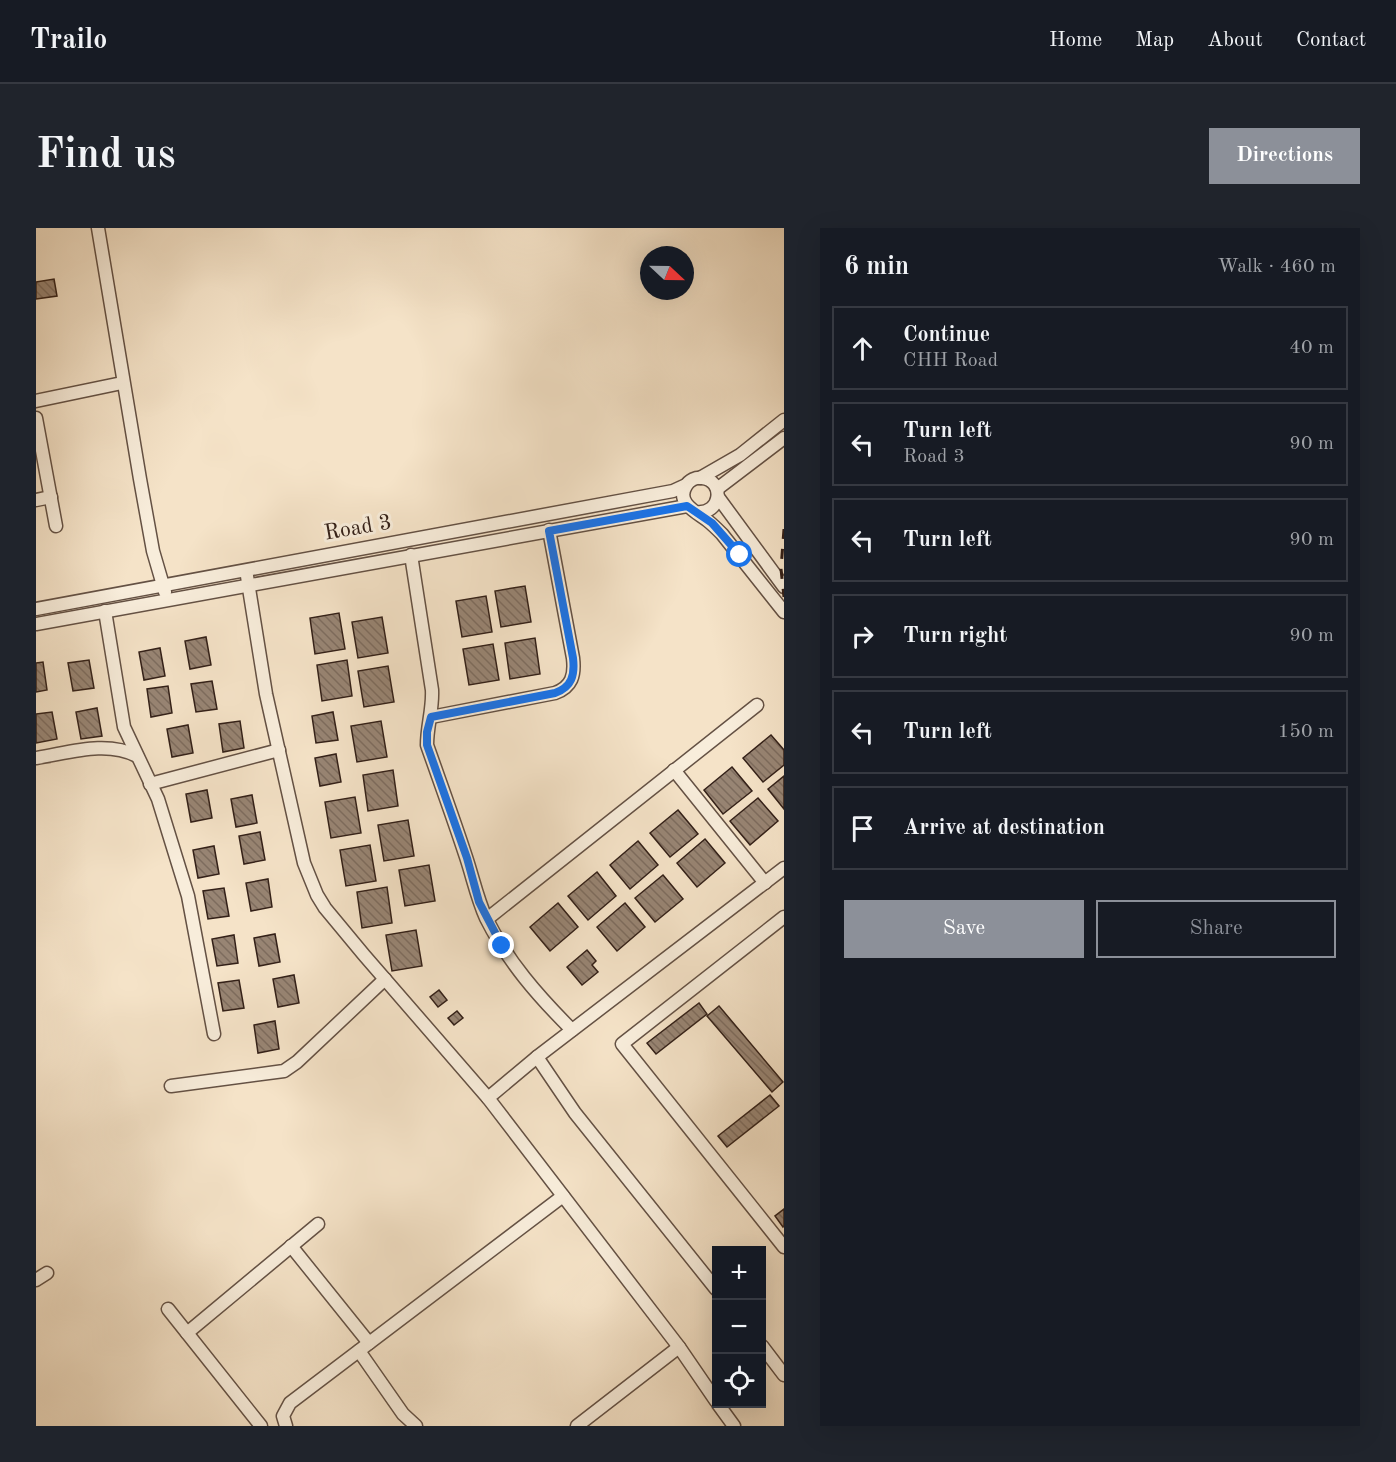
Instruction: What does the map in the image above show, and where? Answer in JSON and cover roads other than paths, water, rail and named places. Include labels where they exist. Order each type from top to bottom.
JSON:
[{"type":"street","points":[[98,228],[122,383],[153,551],[166,599]]},
{"type":"street","points":[[36,401],[122,383]]},
{"type":"street","points":[[36,418],[56,526]]},
{"type":"street","points":[[700,478],[740,455],[784,420]]},
{"type":"street","points":[[691,509],[701,512],[711,509],[717,493],[784,438]]},
{"type":"street","points":[[784,587],[717,493],[711,481],[695,478],[686,485],[683,496],[691,509],[712,523],[733,546],[784,612]]},
{"type":"street","name":"Road 3","points":[[36,609],[673,491],[686,485]]},
{"type":"street","points":[[36,500],[51,497]]},
{"type":"street","name":"Road 3","points":[[36,624],[411,555],[691,509]]},
{"type":"street","points":[[431,717],[555,693],[565,689],[571,682],[574,668],[573,658],[549,531]]},
{"type":"street","points":[[411,555],[432,690],[427,745],[467,858],[479,902],[523,978],[539,998],[572,1030]]},
{"type":"street","points":[[246,570],[266,694],[304,863],[316,895],[488,1098],[679,1347],[712,1395]]},
{"type":"street","points":[[105,611],[124,727],[163,812],[188,896],[214,1034]]},
{"type":"street","points":[[487,919],[757,705]]},
{"type":"street","points":[[36,758],[102,747],[124,749],[137,756]]},
{"type":"street","points":[[150,784],[279,750]]},
{"type":"street","points":[[674,770],[765,883]]},
{"type":"street","points":[[488,1098],[537,1057],[784,868]]},
{"type":"street","points":[[784,917],[621,1044],[784,1247]]},
{"type":"street","points":[[171,1086],[284,1071],[297,1062],[385,979]]},
{"type":"street","points":[[537,1057],[575,1113],[712,1283]]},
{"type":"street","points":[[286,1426],[283,1416],[290,1403],[563,1196]]},
{"type":"street","points":[[187,1333],[318,1224]]},
{"type":"street","points":[[291,1246],[364,1347],[403,1414],[416,1426]]},
{"type":"street","points":[[168,1309],[261,1426]]},
{"type":"street","points":[[577,1426],[679,1347]]},
{"type":"street","points":[[766,1351],[784,1375]]},
{"type":"street","points":[[721,1408],[734,1426]]},
{"type":"railway","points":[[784,529],[781,569],[784,597]]}]
